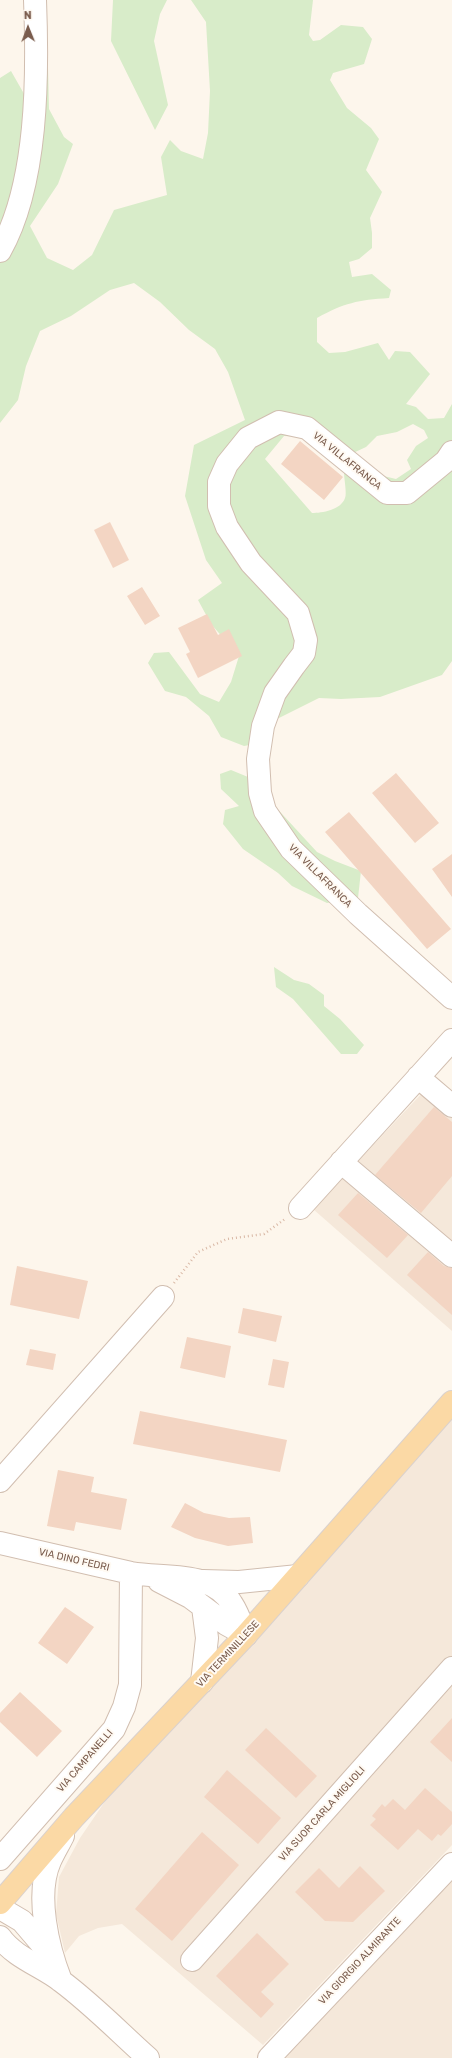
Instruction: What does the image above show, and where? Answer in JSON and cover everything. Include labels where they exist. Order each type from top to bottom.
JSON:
[{"type":"main road","name":"VIA TERMINILLESE","points":[[0,1903],[74,1817],[246,1635],[452,1402]]},
{"type":"street","points":[[0,251],[9,235],[26,175],[32,133],[37,55],[35,0]]},
{"type":"street","name":"VIA VILLAFRANCA","points":[[452,452],[446,461],[407,493],[387,493],[307,428],[279,422],[248,438],[228,464],[219,482],[219,506],[227,528],[251,564],[298,613],[306,640],[304,653],[275,693],[263,726],[258,759],[260,794],[266,811],[291,849],[358,914],[452,998]]},
{"type":"street","points":[[300,1208],[452,1040]]},
{"type":"street","points":[[418,1077],[452,1106]]},
{"type":"street","points":[[341,1162],[452,1256]]},
{"type":"street","points":[[0,1481],[163,1297]]},
{"type":"street","name":"VIA DINO FEDRI","points":[[0,1543],[139,1574],[169,1575],[200,1581],[239,1582],[298,1576]]},
{"type":"street","name":"VIA DINO FEDRI","points":[[139,1574],[190,1597],[246,1635]]},
{"type":"street","name":"VIA CAMPANELLI","points":[[0,1859],[114,1729],[124,1707],[130,1685],[139,1574]]},
{"type":"street","name":"VIA DINO FEDRI","points":[[200,1581],[216,1587],[232,1603],[246,1635]]},
{"type":"street","points":[[202,1682],[207,1638],[203,1607]]},
{"type":"street","name":"VIA SUOR CARLA MIGLIOLI","points":[[192,1960],[452,1668]]},
{"type":"street","points":[[61,1981],[51,1955],[44,1902],[49,1862],[74,1817]]},
{"type":"street","name":"VIA GIORGIO ALMIRANTE","points":[[269,2058],[452,1864]]},
{"type":"street","points":[[0,1908],[22,1921],[51,1955]]},
{"type":"street","points":[[0,1937],[4,1943],[24,1959],[61,1981],[148,2058]]},
{"type":"street","points":[[0,1959],[24,1959]]},
{"type":"path","points":[[163,1297],[198,1252],[227,1239],[264,1234],[300,1208]]},
{"type":"shaded area","points":[[426,1089],[452,1112],[452,1331],[313,1209]]},
{"type":"shaded area","points":[[452,1416],[452,1845],[263,2045],[122,1924],[98,1928],[79,1936],[65,1953],[56,1914],[59,1877],[80,1838],[108,1797]]},
{"type":"shaded area","points":[[452,1869],[452,2058],[282,2058]]},
{"type":"green space","points":[[113,0],[167,0],[160,14],[154,41],[168,105],[155,130],[111,41]]},
{"type":"green space","points":[[191,0],[313,0],[309,35],[313,41],[320,40],[341,25],[363,27],[372,39],[364,64],[333,73],[330,80],[347,108],[371,128],[379,139],[366,170],[382,192],[370,218],[372,248],[359,259],[349,262],[352,277],[372,274],[391,290],[389,298],[352,303],[317,318],[317,342],[329,353],[345,352],[378,343],[389,360],[395,351],[410,352],[430,374],[406,404],[416,407],[428,419],[444,418],[452,404],[452,661],[442,675],[380,697],[341,699],[319,698],[277,719],[255,744],[244,746],[221,737],[209,716],[186,697],[165,691],[148,663],[154,653],[169,652],[200,694],[219,702],[231,682],[239,656],[211,624],[198,600],[222,583],[206,560],[185,496],[194,445],[245,420],[228,372],[215,349],[189,330],[160,302],[134,283],[110,290],[71,316],[40,331],[26,366],[18,400],[0,423],[0,78],[11,71],[31,106],[38,60],[48,68],[49,109],[64,137],[73,144],[58,184],[30,226],[47,258],[73,270],[92,255],[114,210],[167,195],[161,157],[170,140],[181,151],[203,159],[208,133],[210,91],[206,22]],"holes":[[[413,424],[424,430],[428,438],[416,446],[407,460],[411,469],[396,479],[367,472],[344,473],[346,493],[343,502],[331,510],[321,512],[312,513],[265,459],[284,436],[305,437],[351,454],[366,447],[377,436],[397,432]]]},
{"type":"green space","points":[[231,770],[248,777],[317,852],[361,871],[358,898],[327,903],[292,886],[278,873],[243,849],[223,824],[225,810],[239,806],[221,789],[220,774]]},
{"type":"green space","points":[[274,967],[294,980],[309,984],[324,995],[324,1006],[340,1019],[364,1045],[357,1054],[341,1054],[293,999],[276,987]]},
{"type":"building","points":[[300,441],[343,477],[324,500],[281,464]]},
{"type":"building","points":[[110,522],[129,560],[113,568],[94,530]]},
{"type":"building","points":[[142,587],[160,616],[145,625],[127,596]]},
{"type":"building","points":[[207,614],[218,635],[229,629],[242,656],[198,678],[186,654],[190,652],[178,628]]},
{"type":"building","points":[[396,773],[439,823],[415,843],[372,793]]},
{"type":"building","points":[[349,812],[451,929],[427,949],[325,832]]},
{"type":"building","points":[[452,854],[452,897],[432,869]]},
{"type":"building","points":[[434,1107],[452,1122],[452,1176],[421,1213],[375,1175]]},
{"type":"building","points":[[358,1193],[408,1235],[387,1258],[338,1215]]},
{"type":"building","points":[[428,1252],[444,1266],[452,1268],[452,1315],[407,1275]]},
{"type":"building","points":[[17,1266],[88,1281],[79,1319],[10,1305]]},
{"type":"building","points":[[243,1308],[282,1316],[276,1342],[238,1333]]},
{"type":"building","points":[[187,1337],[231,1346],[225,1378],[180,1368]]},
{"type":"building","points":[[30,1349],[56,1354],[53,1370],[26,1365]]},
{"type":"building","points":[[273,1359],[289,1362],[284,1388],[268,1385]]},
{"type":"building","points":[[140,1411],[287,1440],[280,1472],[133,1444]]},
{"type":"building","points":[[58,1470],[94,1477],[91,1492],[127,1499],[121,1530],[76,1522],[74,1531],[47,1526]]},
{"type":"building","points":[[185,1503],[204,1513],[229,1518],[250,1517],[253,1543],[228,1546],[195,1538],[171,1527]]},
{"type":"building","points":[[65,1607],[94,1627],[67,1664],[38,1643]]},
{"type":"building","points":[[20,1692],[62,1731],[37,1757],[0,1722],[0,1713]]},
{"type":"building","points":[[452,1718],[452,1762],[430,1742]]},
{"type":"building","points":[[266,1728],[317,1776],[296,1798],[245,1750]]},
{"type":"building","points":[[227,1770],[281,1818],[258,1844],[204,1797]]},
{"type":"building","points":[[425,1788],[452,1812],[452,1824],[441,1836],[438,1834],[432,1841],[418,1829],[398,1850],[370,1825],[376,1819],[372,1816],[382,1804],[385,1807],[393,1799],[405,1810]]},
{"type":"building","points":[[202,1832],[239,1865],[172,1941],[135,1909]]},
{"type":"building","points":[[360,1866],[385,1891],[353,1922],[325,1921],[295,1892],[319,1868],[339,1888]]},
{"type":"building","points":[[257,1933],[289,1964],[261,1992],[274,2004],[261,2018],[216,1976]]}]
